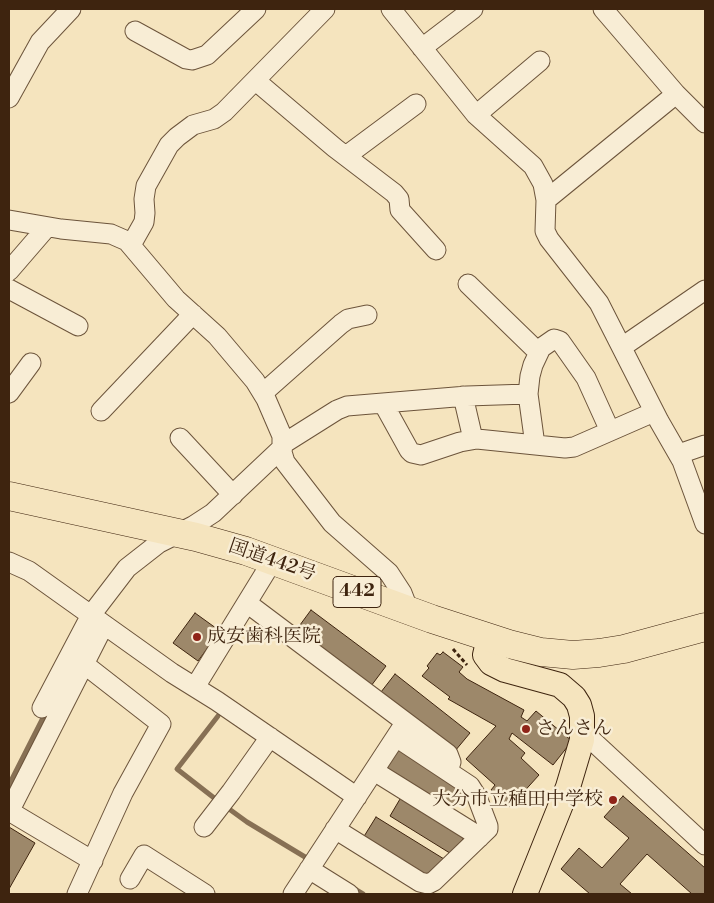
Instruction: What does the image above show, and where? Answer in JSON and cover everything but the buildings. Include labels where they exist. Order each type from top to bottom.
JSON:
[{"type":"highway","name":"国道442号","points":[[9,496],[222,544],[273,560],[409,611],[489,638],[541,652],[585,654],[618,650],[705,627]]},
{"type":"main road","points":[[489,638],[485,654],[491,663],[505,670],[556,683],[570,692],[579,705],[582,716],[583,732],[580,749],[568,787],[525,894]]},
{"type":"street","points":[[9,98],[40,42],[71,9]]},
{"type":"street","points":[[135,31],[186,59],[192,60],[207,54],[256,9]]},
{"type":"street","points":[[131,245],[144,222],[144,194],[146,186],[169,145],[177,136],[193,125],[219,116],[326,9]]},
{"type":"street","points":[[391,9],[476,115],[533,166],[543,184],[546,200],[545,231],[594,294],[654,412],[679,454],[705,524]]},
{"type":"street","points":[[422,48],[473,9]]},
{"type":"street","points":[[609,11],[676,94],[705,123]]},
{"type":"street","points":[[476,115],[540,61]]},
{"type":"street","points":[[256,81],[346,156],[394,193],[398,199],[400,210],[436,250]]},
{"type":"street","points":[[546,200],[676,94]]},
{"type":"street","points":[[346,156],[416,104]]},
{"type":"street","points":[[9,220],[47,227],[111,234],[124,239],[131,245],[176,299],[217,336],[263,393],[282,436],[285,462],[340,532],[389,573],[402,593],[409,611]]},
{"type":"street","points":[[9,271],[47,227]]},
{"type":"street","points":[[468,284],[538,352]]},
{"type":"street","points":[[9,289],[78,326]]},
{"type":"street","points":[[622,347],[705,290]]},
{"type":"street","points":[[101,411],[193,314]]},
{"type":"street","points":[[263,393],[341,324],[348,319],[367,315]]},
{"type":"street","points":[[535,445],[528,394],[530,376],[538,352],[544,344],[554,339],[560,341],[586,378],[610,431]]},
{"type":"street","points":[[9,393],[31,363]]},
{"type":"street","points":[[42,708],[98,620],[127,568],[150,549],[204,520],[233,495],[283,446],[337,410],[354,405],[463,396],[528,394]]},
{"type":"street","points":[[463,396],[473,439]]},
{"type":"street","points":[[383,403],[409,450],[412,453],[421,455],[473,439],[565,448],[574,447],[654,412]]},
{"type":"street","points":[[180,438],[233,495]]},
{"type":"street","points":[[679,454],[705,444]]},
{"type":"street","points":[[195,687],[273,560]]},
{"type":"street","points":[[9,562],[29,571],[172,673],[270,737],[356,797]]},
{"type":"street","points":[[247,603],[448,771],[470,786],[477,797],[489,828],[434,881],[428,884],[420,882],[336,829]]},
{"type":"street","points":[[93,861],[9,812],[84,664],[98,620]]},
{"type":"street","points":[[77,894],[123,793],[161,724],[84,664]]},
{"type":"street","points":[[292,894],[401,730]]},
{"type":"street","points":[[583,732],[705,846]]},
{"type":"street","points":[[204,826],[270,737]]},
{"type":"street","points":[[374,771],[480,837]]},
{"type":"street","points":[[130,879],[144,854],[205,894]]},
{"type":"street","points":[[309,869],[349,894]]},
{"type":"path","points":[[458,655],[471,669]]},
{"type":"waterway","points":[[9,785],[46,712]]},
{"type":"waterway","points":[[218,716],[177,769],[218,801]]},
{"type":"waterway","points":[[225,806],[247,822],[310,860]]},
{"type":"waterway","points":[[353,888],[363,894]]},
{"type":"place","name":"成安歯科医院","points":[[197,637]]},
{"type":"place","name":"さんさん","points":[[526,729]]},
{"type":"place","name":"大分市立稙田中学校","points":[[613,800]]}]
